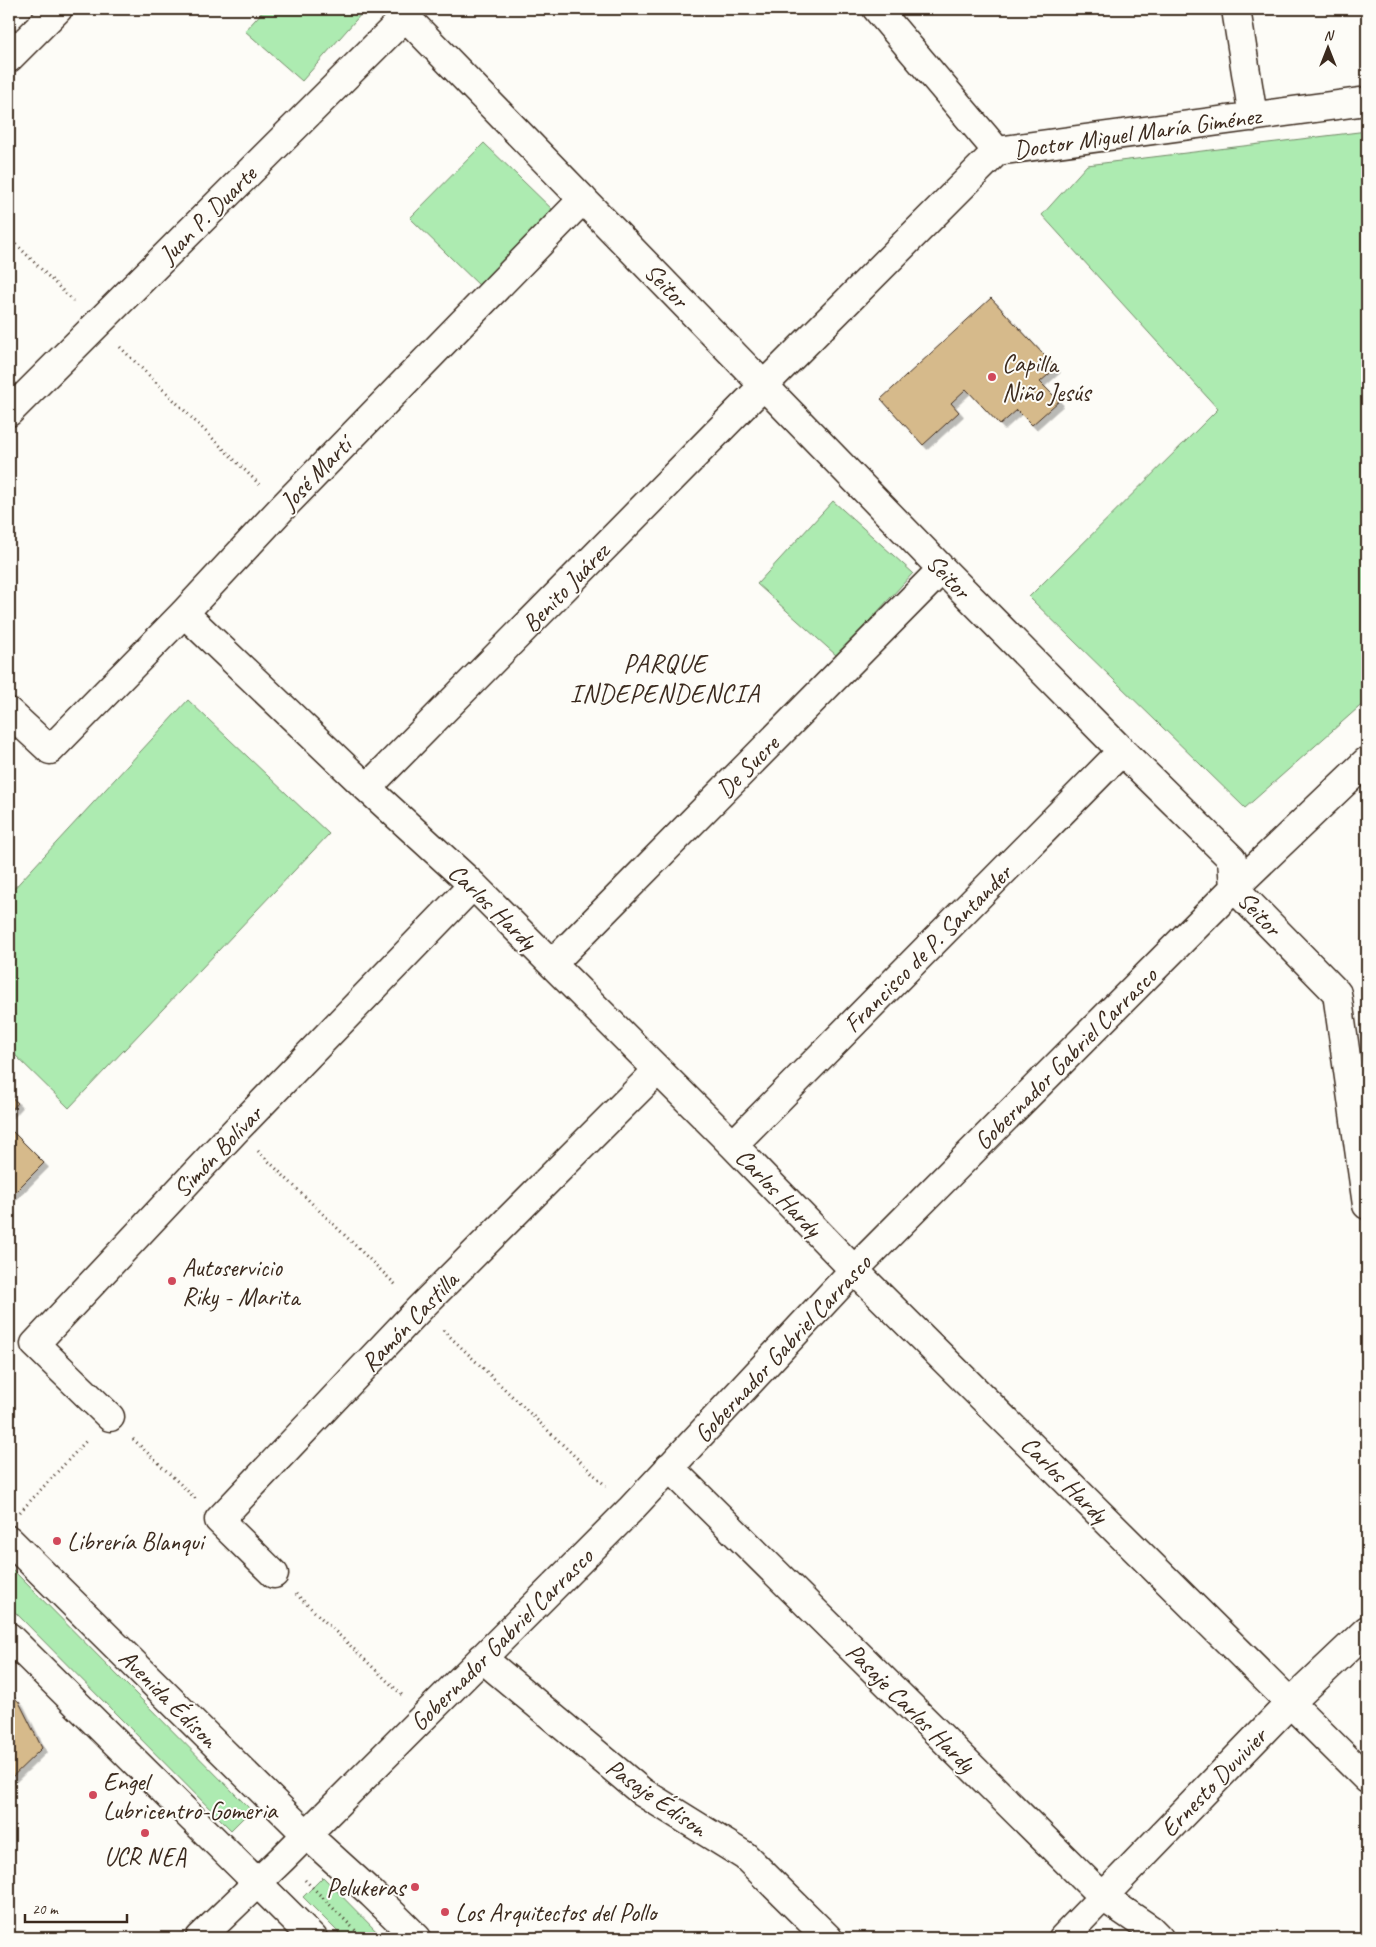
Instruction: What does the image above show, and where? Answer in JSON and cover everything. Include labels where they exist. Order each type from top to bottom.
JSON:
[{"type":"street","points":[[9,58],[58,9]]},
{"type":"street","points":[[877,9],[997,151]]},
{"type":"street","points":[[1236,9],[1252,117]]},
{"type":"street","name":"Seitor","points":[[402,12],[942,569],[1232,859],[1234,888],[1337,993],[1367,1205]]},
{"type":"street","name":"Juan P. Duarte","points":[[9,412],[402,12]]},
{"type":"street","name":"Doctor Miguel María Giménez","points":[[763,386],[997,151],[1367,101]]},
{"type":"street","name":"José Martí","points":[[9,712],[50,750],[184,613],[282,507],[583,198]]},
{"type":"street","name":"Benito Juárez","points":[[367,788],[763,386]]},
{"type":"street","name":"De Sucre","points":[[552,964],[942,569]]},
{"type":"street","name":"Carlos Hardy","points":[[184,613],[367,788],[473,885],[733,1145],[854,1270],[1367,1779]]},
{"type":"street","name":"Francisco de P. Santander","points":[[733,1145],[1122,751]]},
{"type":"street","name":"Gobernador Gabriel Carrasco","points":[[200,1938],[630,1510],[854,1270],[1234,888],[1367,761]]},
{"type":"street","name":"Simón Bolívar","points":[[110,1417],[36,1344],[236,1130],[473,885]]},
{"type":"street","name":"Ramón Castilla","points":[[219,1520],[420,1308],[658,1070]]},
{"type":"street","name":"Pasaje Carlos Hardy","points":[[669,1467],[1103,1897],[1150,1929],[1159,1938]]},
{"type":"street","points":[[219,1520],[274,1574]]},
{"type":"street","name":"Avenida Édison","points":[[12,1528],[306,1834],[417,1938]]},
{"type":"street","name":"Ernesto Duvivier","points":[[1063,1938],[1290,1703],[1367,1630]]},
{"type":"street","points":[[9,1638],[313,1938]]},
{"type":"street","name":"Pasaje Édison","points":[[482,1658],[642,1792],[745,1856],[828,1938]]},
{"type":"path","points":[[9,237],[282,507]]},
{"type":"path","points":[[12,1528],[110,1417],[219,1520]]},
{"type":"path","points":[[274,1574],[424,1716]]},
{"type":"green space","points":[[265,9],[357,9],[362,13],[302,81],[245,31]]},
{"type":"green space","points":[[1367,131],[1367,700],[1245,808],[1029,597],[1218,409],[1042,215],[1087,165]]},
{"type":"green space","points":[[484,143],[557,214],[484,290],[410,218]]},
{"type":"green space","points":[[833,501],[913,573],[837,656],[757,584]]},
{"type":"green space","points":[[188,700],[329,834],[69,1108],[9,1049],[9,894]]},
{"type":"green space","points":[[9,1566],[251,1810],[231,1830],[9,1606]]},
{"type":"green space","points":[[323,1877],[383,1938],[344,1938],[303,1897]]},
{"type":"building","points":[[991,298],[1056,368],[1040,382],[1059,401],[1032,425],[1017,410],[1000,425],[966,389],[951,403],[959,412],[923,445],[881,399]]},
{"type":"building","points":[[9,1095],[18,1103],[9,1113]]},
{"type":"building","points":[[9,1128],[44,1163],[9,1198]]},
{"type":"building","points":[[9,1693],[19,1702],[42,1748],[9,1780]]},
{"type":"place","name":"Capilla Niño Jesús","points":[[992,377]]},
{"type":"place","name":"Autoservicio Riky - Marita","points":[[172,1281]]},
{"type":"place","name":"Librería Blanqui","points":[[57,1541]]},
{"type":"place","name":"Engel Lubricentro-Gomeria","points":[[93,1795]]},
{"type":"place","name":"UCR NEA","points":[[145,1833]]},
{"type":"place","name":"Pelukeras","points":[[415,1887]]},
{"type":"place","name":"Los Arquitectos del Pollo","points":[[445,1912]]},
{"type":"district","name":"PARQUE INDEPENDENCIA","points":[[665,678]]}]
